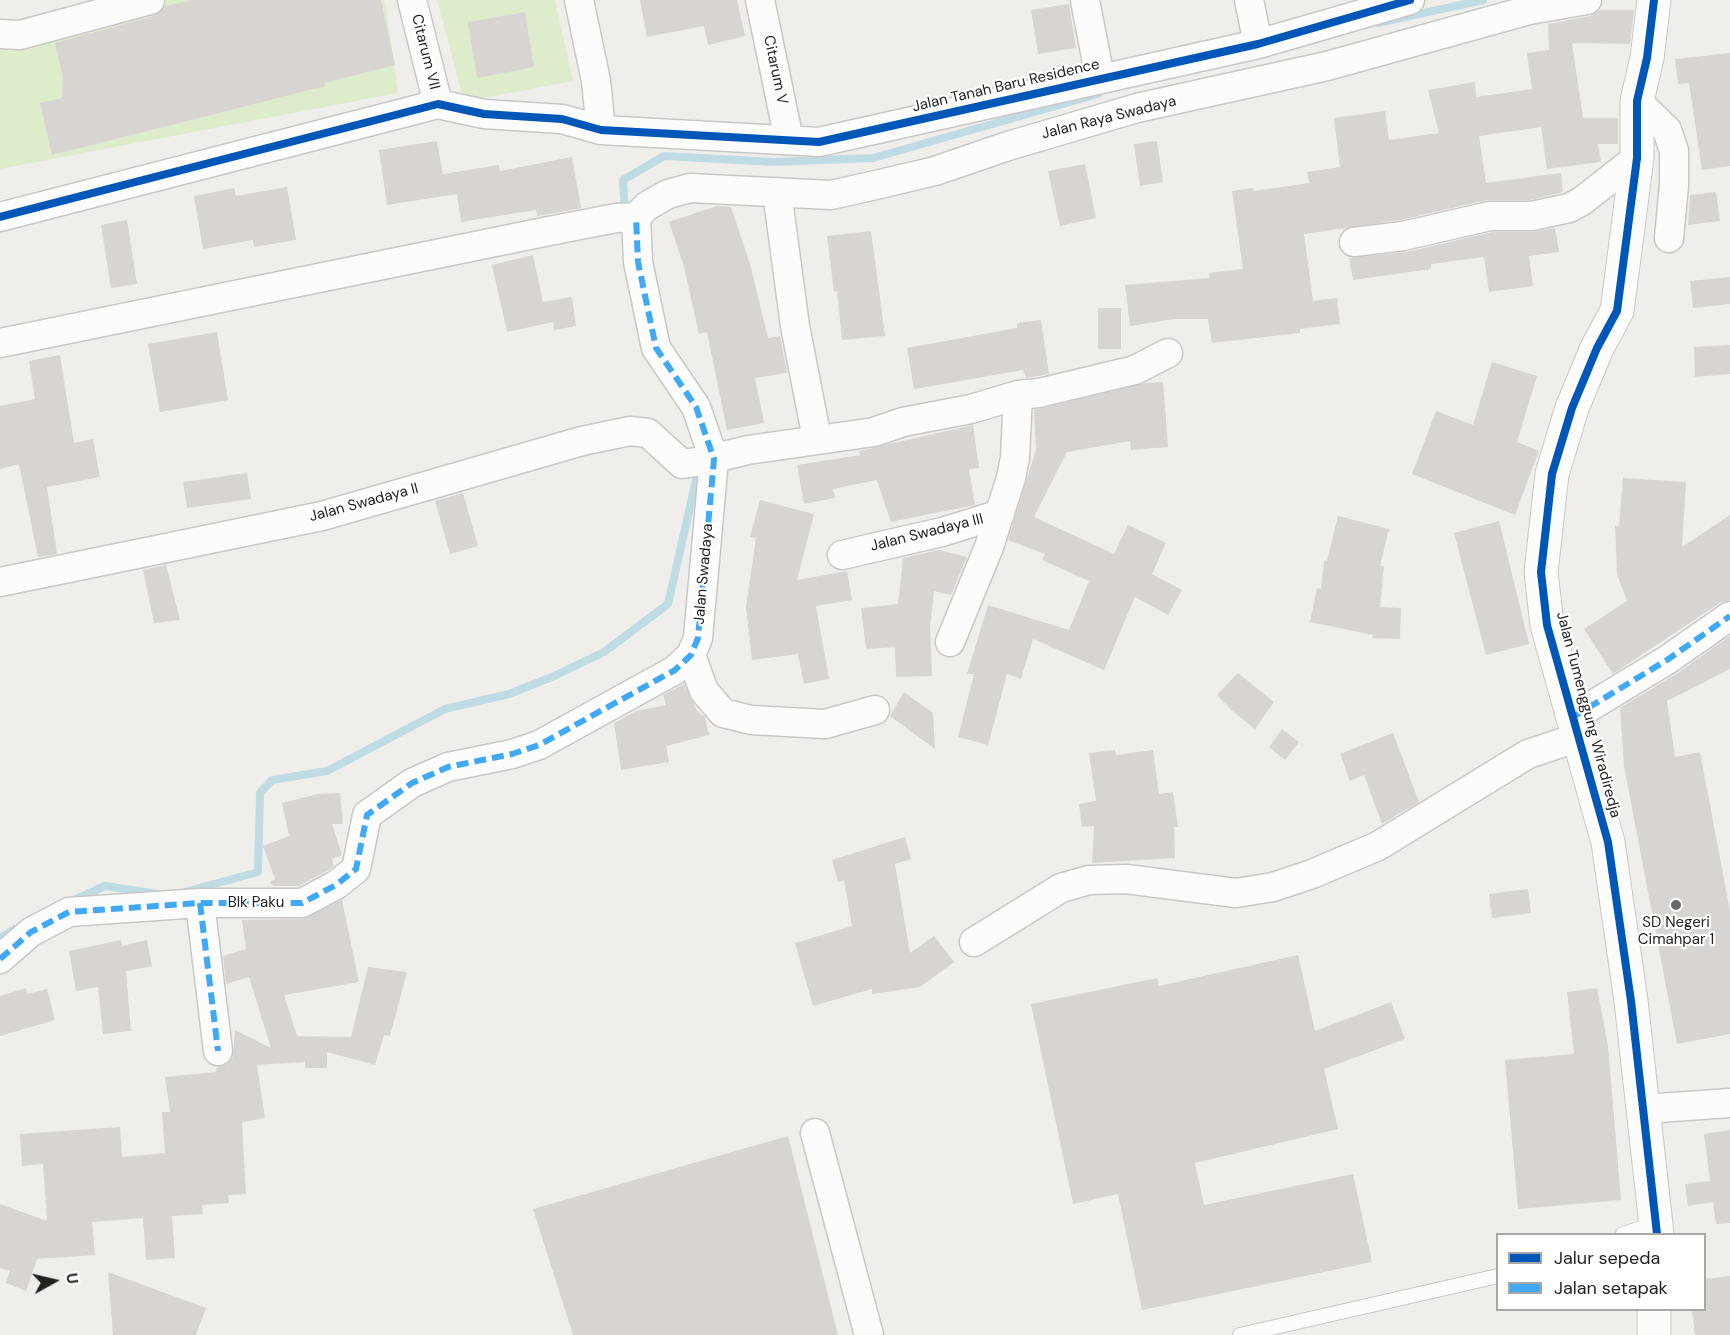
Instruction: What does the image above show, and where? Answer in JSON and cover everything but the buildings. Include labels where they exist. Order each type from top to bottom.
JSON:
[{"type":"street","points":[[0,34],[20,35],[150,0]]},
{"type":"street","name":"Citarum VII","points":[[412,0],[438,104]]},
{"type":"street","points":[[579,0],[596,81],[601,130]]},
{"type":"street","name":"Citarum V","points":[[760,0],[789,140]]},
{"type":"street","points":[[1085,0],[1100,78]]},
{"type":"street","points":[[1249,0],[1258,44]]},
{"type":"street","name":"Jalan Tanah Baru Residence","points":[[438,104],[484,114],[562,119],[601,130],[819,142],[1258,44],[1410,0]]},
{"type":"street","name":"Jalan Raya Swadaya","points":[[628,217],[668,194],[690,189],[831,195],[880,184],[935,171],[1008,146],[1137,108],[1327,66],[1529,10],[1587,0]]},
{"type":"street","name":"Jalan Tumenggung Wiradiredja","points":[[1654,0],[1647,58],[1637,101],[1637,158],[1617,311],[1597,348],[1572,408],[1552,474],[1541,572],[1547,625],[1608,842],[1644,1109],[1657,1229]]},
{"type":"street","points":[[1637,101],[1667,130],[1674,151],[1670,238]]},
{"type":"street","points":[[0,217],[438,104]]},
{"type":"street","points":[[1354,242],[1403,236],[1490,216],[1532,216],[1569,208],[1582,201],[1637,158]]},
{"type":"street","points":[[777,192],[795,326],[817,439]]},
{"type":"street","points":[[0,342],[628,217]]},
{"type":"street","name":"Jalan Swadaya","points":[[628,217],[656,348],[696,407],[700,462],[698,638],[690,655]]},
{"type":"street","points":[[700,462],[748,450],[874,432],[903,422],[971,409],[1018,395],[1039,393],[1135,370],[1168,353]]},
{"type":"street","name":"Jalan Swadaya III","points":[[842,555],[942,532],[1000,514],[1015,458],[1018,395]]},
{"type":"street","name":"Jalan Swadaya II","points":[[0,582],[322,516],[582,441],[630,431],[648,433],[700,462]]},
{"type":"street","points":[[950,642],[963,616],[1000,514]]},
{"type":"street","points":[[975,942],[1060,888],[1089,880],[1126,879],[1236,893],[1273,886],[1312,874],[1378,846],[1576,727],[1730,616]]},
{"type":"street","points":[[690,655],[704,691],[723,712],[751,720],[825,724],[875,710]]},
{"type":"street","name":"Blk Paku","points":[[0,959],[32,932],[69,912],[200,903],[302,903],[336,885],[356,869],[367,815],[412,783],[448,767],[512,754],[539,744],[675,670],[690,655]]},
{"type":"street","points":[[200,903],[218,1051]]},
{"type":"street","points":[[1644,1109],[1730,1103]]},
{"type":"street","points":[[815,1133],[870,1335]]},
{"type":"lane","points":[[1630,1233],[1657,1229]]},
{"type":"lane","points":[[1240,1335],[1496,1276]]},
{"type":"green space","points":[[140,0],[385,0],[398,93],[0,169],[0,29]]},
{"type":"green space","points":[[437,0],[555,0],[573,81],[464,102]]},
{"type":"waterway","points":[[1378,23],[1483,0]]},
{"type":"waterway","points":[[625,213],[623,180],[664,156],[775,162],[873,158],[1098,94]]},
{"type":"waterway","points":[[185,892],[258,872],[260,793],[272,780],[327,771],[445,709],[509,694],[552,677],[604,652],[668,604],[699,467]]},
{"type":"waterway","points":[[72,901],[105,886],[158,894]]},
{"type":"waterway","points":[[0,938],[15,929]]},
{"type":"marked path","points":[[0,959],[31,932],[69,912],[200,903],[302,903],[336,885],[356,869],[367,815],[412,783],[448,767],[512,754],[539,745],[675,670],[691,655],[698,638],[714,459],[696,407],[656,348],[638,262],[636,217]]},
{"type":"marked path","points":[[1573,717],[1667,660],[1730,616]]},
{"type":"marked path","points":[[200,903],[218,1051]]},
{"type":"cycle path","points":[[0,217],[438,104],[484,114],[562,119],[601,130],[819,142],[1258,44],[1410,0]]},
{"type":"cycle path","points":[[1654,0],[1647,58],[1637,101],[1637,158],[1617,311],[1597,348],[1572,408],[1552,474],[1541,572],[1547,625],[1608,842],[1631,1001],[1657,1233]]},
{"type":"place","name":"SD Negeri Cimahpar 1","points":[[1676,905]]}]
